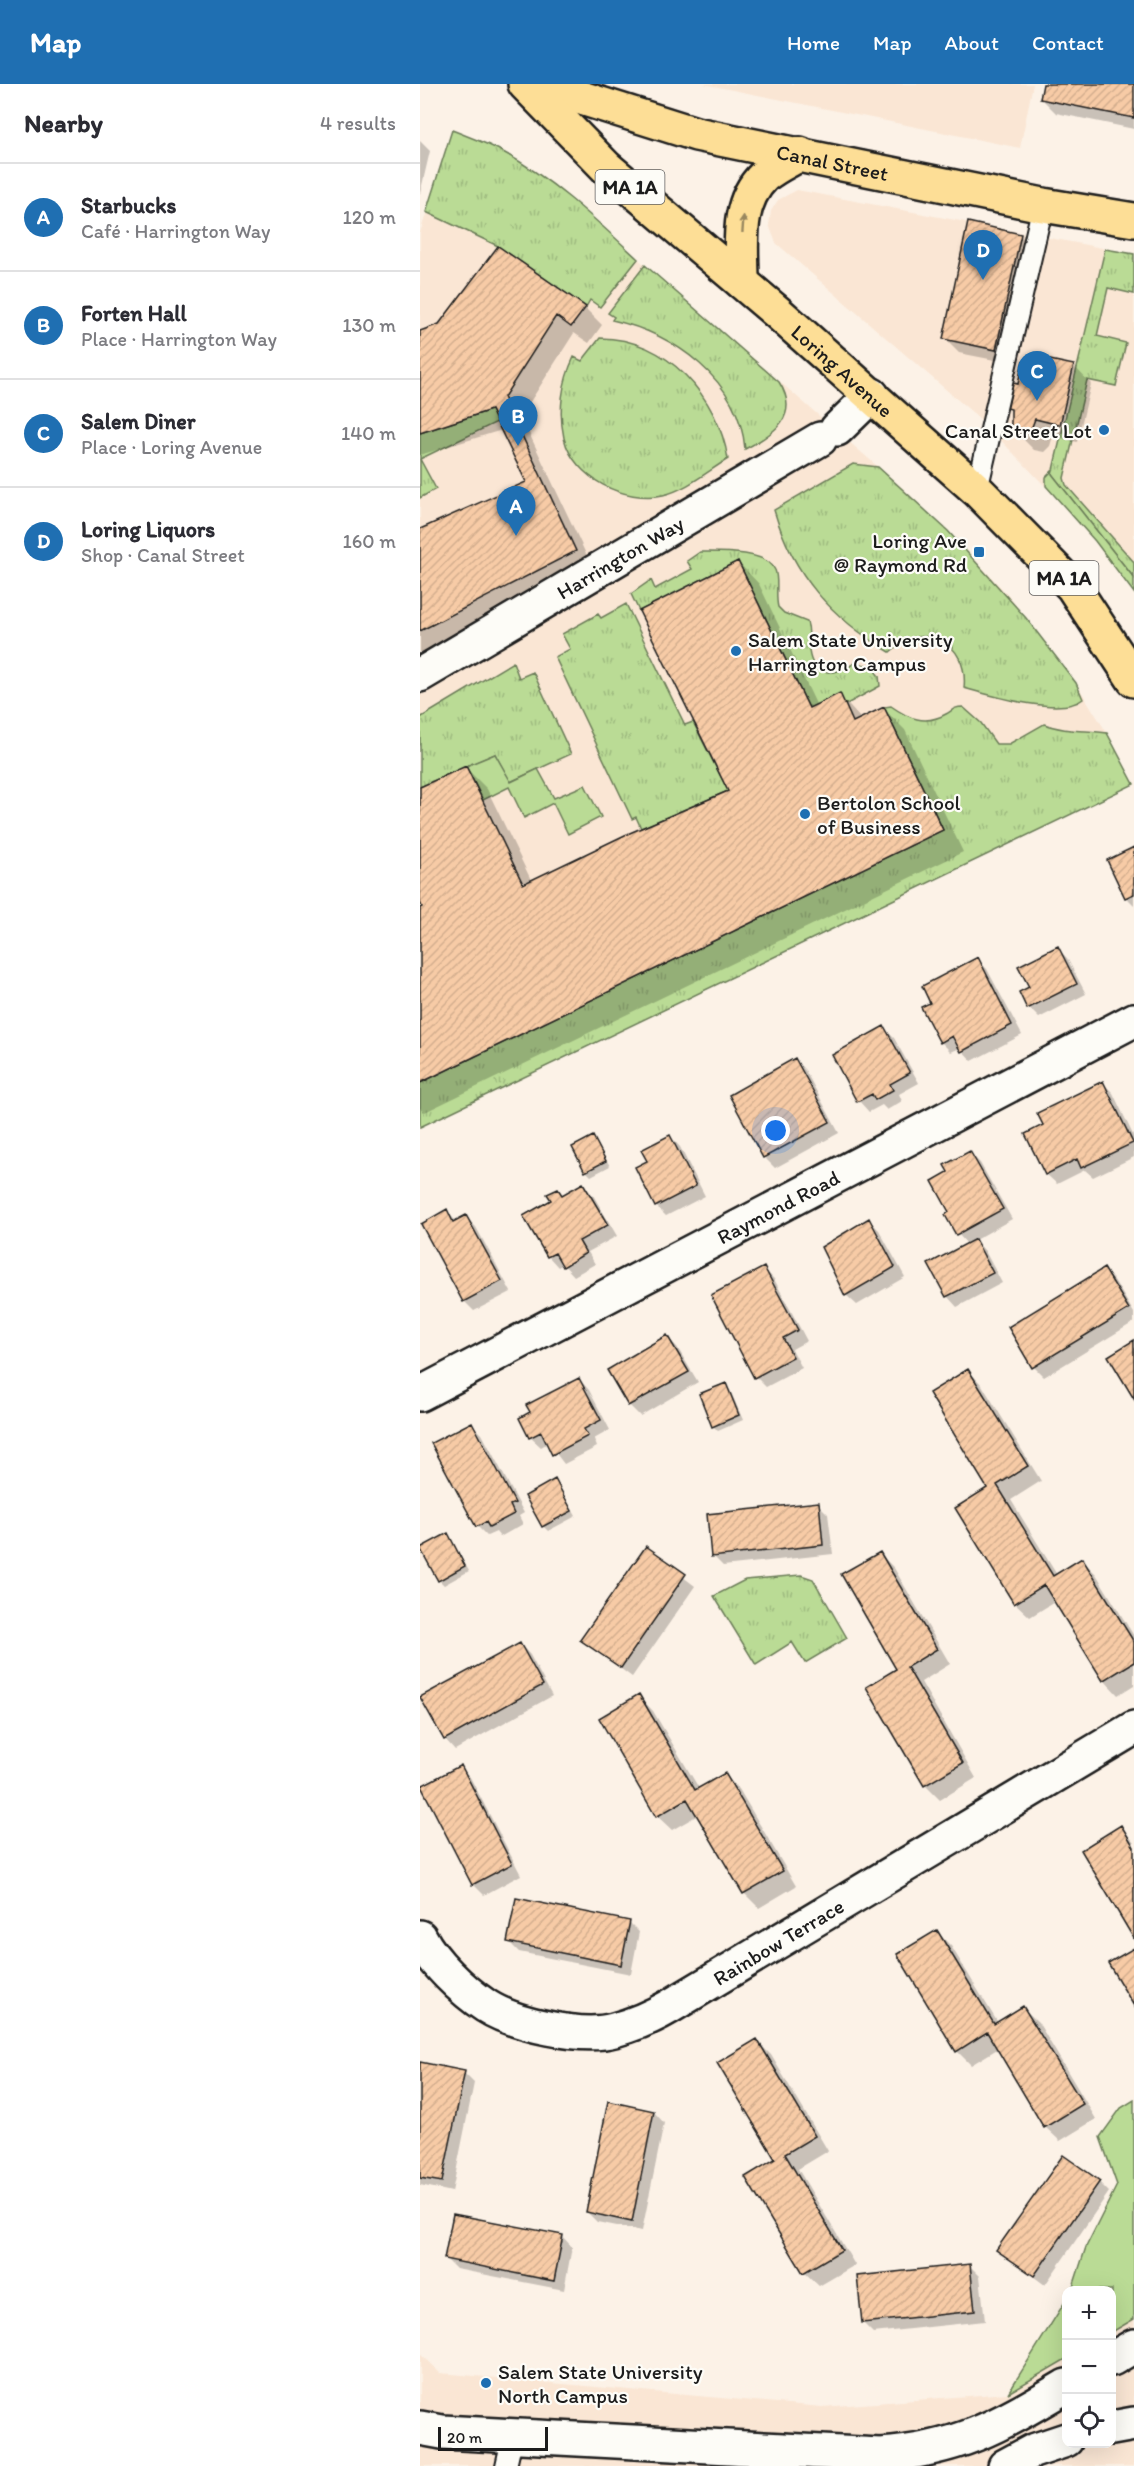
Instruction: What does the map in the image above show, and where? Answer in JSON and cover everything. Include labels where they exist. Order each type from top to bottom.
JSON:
[{"type":"main road","name":"Loring Avenue","points":[[525,84],[606,167],[742,282],[977,490],[1073,587],[1134,680]]},
{"type":"main road","name":"Canal Street","points":[[537,84],[696,134],[1043,205],[1134,219]]},
{"type":"main road","points":[[742,282],[742,221],[747,201],[766,175],[800,154]]},
{"type":"street","name":"Harrington Way","points":[[420,675],[829,434],[872,396]]},
{"type":"street","name":"Raymond Road","points":[[420,1394],[1134,1020]]},
{"type":"street","name":"Rainbow Terrace","points":[[420,1937],[456,1981],[486,2007],[527,2023],[570,2032],[612,2031],[658,2014],[1134,1728]]},
{"type":"street","points":[[1116,2357],[1134,2346]]},
{"type":"street","points":[[420,2428],[509,2451],[880,2461],[934,2450],[963,2441],[999,2426],[1062,2388]]},
{"type":"street","points":[[1116,2427],[1134,2424]]},
{"type":"street","points":[[1005,2466],[1033,2451],[1062,2441]]},
{"type":"lane","points":[[977,490],[1043,205]]},
{"type":"shaded area","points":[[703,84],[1033,84],[1020,148]]},
{"type":"shaded area","name":"Salem State University Harrington Campus","points":[[452,130],[503,151],[561,192],[899,485],[948,531],[1007,594],[1076,683],[1107,733],[1134,784],[977,859],[420,1113],[420,233]]},
{"type":"shaded area","points":[[797,190],[1134,254],[1134,593],[1095,541],[980,419],[776,243],[769,225],[771,211],[778,200]]},
{"type":"shaded area","name":"Salem State University North Campus","points":[[1134,2319],[1134,2466],[420,2466],[420,2354],[440,2373],[822,2407],[1008,2393],[1062,2361],[1062,2448],[1116,2448],[1116,2330]]},
{"type":"green space","points":[[452,130],[497,149],[539,175],[574,201],[638,259],[600,307],[590,300],[586,307],[498,246],[426,212]]},
{"type":"green space","points":[[1105,249],[1134,254],[1134,294],[1108,288],[1097,336],[1126,343],[1116,386],[1087,380],[1064,478],[1066,485],[1134,562],[1134,578],[1052,474]]},
{"type":"green space","points":[[645,265],[779,382],[785,394],[786,414],[781,423],[766,437],[745,449],[740,424],[730,401],[717,381],[700,364],[658,336],[612,320],[614,317],[608,313]]},
{"type":"green space","points":[[600,338],[624,341],[647,348],[667,360],[685,375],[701,393],[713,414],[728,459],[672,493],[648,497],[618,491],[603,485],[578,465],[570,453],[562,428],[561,407],[564,386],[574,357],[582,361]]},
{"type":"green space","points":[[491,410],[497,422],[420,459],[420,433]]},
{"type":"green space","points":[[420,459],[436,489],[420,498]]},
{"type":"green space","points":[[853,464],[878,467],[948,531],[1026,618],[1076,683],[1083,699],[1073,704],[1043,705],[1025,703],[964,688],[964,672],[959,658],[942,640],[917,637],[903,642],[890,652],[850,625],[832,609],[803,575],[782,533],[774,510]]},
{"type":"green space","points":[[1052,471],[1052,474],[1134,578],[1134,593],[1095,541],[1046,486],[1046,477]]},
{"type":"green space","points":[[700,552],[741,554],[770,563],[776,574],[778,607],[784,613],[807,622],[809,650],[815,666],[826,672],[833,672],[855,663],[871,666],[879,676],[880,686],[845,705],[809,708],[738,561],[639,611],[631,594],[651,580],[655,589],[692,569],[687,561]]},
{"type":"green space","points":[[626,604],[685,725],[693,722],[728,791],[641,828],[636,817],[632,819],[555,657],[570,649],[562,634],[598,614],[601,618]]},
{"type":"green space","points":[[513,662],[519,678],[533,672],[571,754],[510,782],[495,754],[420,787],[420,718]]},
{"type":"green space","points":[[891,706],[910,717],[924,720],[938,718],[956,708],[963,707],[981,723],[996,744],[1009,744],[1044,724],[1067,730],[1107,733],[1134,784],[420,1127],[420,1083],[943,830],[884,707]]},
{"type":"green space","points":[[495,754],[511,782],[538,769],[554,798],[585,785],[601,817],[568,834],[553,803],[524,818],[509,787],[483,800],[466,766]]},
{"type":"green space","points":[[801,1575],[813,1579],[847,1638],[805,1663],[792,1642],[756,1665],[714,1596],[745,1580]]},
{"type":"green space","points":[[1134,2100],[1134,2319],[1116,2330],[1116,2286],[1073,2286],[1086,2247],[1117,2185],[1100,2137],[1121,2108]]},
{"type":"green space","points":[[1062,2306],[1062,2361],[1008,2393]]},
{"type":"building","points":[[1043,84],[1134,84],[1134,118],[1040,99]]},
{"type":"building","points":[[968,222],[1021,234],[996,350],[943,339]]},
{"type":"building","points":[[498,246],[586,307],[571,327],[556,316],[504,397],[576,551],[420,631],[420,529],[526,482],[491,410],[420,433],[420,331],[439,324]]},
{"type":"building","points":[[1050,360],[1074,365],[1060,425],[1035,419],[1030,432],[1018,434],[1011,428],[1011,409],[1007,408],[1013,383],[1018,384],[1023,361],[1048,367]]},
{"type":"building","name":"Bertolon School of Business","points":[[738,561],[809,708],[840,693],[853,722],[884,707],[943,830],[420,1083],[420,908],[422,907],[420,902],[420,787],[466,766],[523,884],[625,835],[728,791],[639,611]]},
{"type":"building","points":[[1134,847],[1134,894],[1125,898],[1107,860]]},
{"type":"building","points":[[1058,946],[1077,984],[1027,1009],[1019,992],[1029,987],[1018,966]]},
{"type":"building","points":[[978,957],[1012,1025],[961,1052],[952,1036],[940,1043],[921,1007],[930,1003],[922,986]]},
{"type":"building","points":[[884,1026],[910,1073],[890,1084],[893,1090],[875,1100],[872,1094],[857,1102],[832,1055]]},
{"type":"building","points":[[795,1058],[830,1122],[763,1158],[729,1095]]},
{"type":"building","points":[[1103,1081],[1133,1143],[1081,1168],[1077,1159],[1045,1175],[1025,1134],[1043,1125],[1037,1113]]},
{"type":"building","points":[[670,1135],[696,1186],[655,1207],[635,1167],[647,1161],[641,1150]]},
{"type":"building","points":[[593,1136],[606,1161],[585,1172],[572,1147]]},
{"type":"building","points":[[970,1151],[1003,1209],[956,1235],[945,1215],[949,1212],[932,1181],[948,1172],[944,1165]]},
{"type":"building","points":[[583,1183],[608,1225],[579,1241],[586,1253],[563,1267],[555,1253],[547,1257],[523,1216],[551,1200],[547,1194],[558,1189],[562,1195]]},
{"type":"building","points":[[447,1209],[453,1222],[466,1215],[502,1281],[463,1302],[421,1224]]},
{"type":"building","points":[[869,1218],[895,1267],[845,1296],[821,1247]]},
{"type":"building","points":[[975,1239],[993,1273],[946,1297],[928,1264]]},
{"type":"building","points":[[764,1267],[798,1330],[783,1338],[793,1357],[754,1378],[711,1295]]},
{"type":"building","points":[[1104,1268],[1129,1309],[1032,1368],[1008,1327]]},
{"type":"building","points":[[667,1335],[689,1372],[628,1406],[607,1370]]},
{"type":"building","points":[[1134,1340],[1134,1399],[1108,1356]]},
{"type":"building","points":[[968,1369],[1028,1466],[997,1485],[1053,1576],[1082,1558],[1134,1642],[1134,1662],[1103,1681],[1044,1585],[1014,1604],[955,1508],[987,1488],[929,1393]]},
{"type":"building","points":[[579,1378],[601,1420],[584,1429],[588,1436],[552,1455],[541,1432],[529,1438],[519,1418],[530,1412],[526,1405]]},
{"type":"building","points":[[726,1383],[739,1415],[712,1427],[699,1394]]},
{"type":"building","points":[[472,1422],[515,1503],[510,1505],[514,1514],[489,1527],[486,1522],[476,1527],[431,1443]]},
{"type":"building","points":[[555,1479],[572,1511],[542,1527],[525,1496]]},
{"type":"building","points":[[819,1502],[823,1545],[711,1557],[707,1514]]},
{"type":"building","points":[[448,1533],[465,1566],[438,1581],[420,1548]]},
{"type":"building","points":[[646,1546],[686,1574],[621,1668],[580,1640]]},
{"type":"building","points":[[880,1552],[937,1649],[907,1667],[963,1763],[924,1786],[866,1687],[896,1669],[841,1574]]},
{"type":"building","points":[[520,1643],[543,1685],[444,1740],[420,1697]]},
{"type":"building","points":[[639,1694],[695,1790],[725,1773],[783,1871],[743,1894],[687,1799],[656,1817],[599,1718]]},
{"type":"building","points":[[461,1765],[512,1864],[472,1885],[421,1786]]},
{"type":"building","points":[[1121,1825],[1134,1847],[1134,1939],[1081,1850]]},
{"type":"building","points":[[516,1898],[630,1921],[621,1965],[507,1942]]},
{"type":"building","points":[[937,1930],[994,2024],[1023,2006],[1083,2104],[1044,2128],[987,2032],[956,2052],[897,1954]]},
{"type":"building","points":[[1134,1948],[1134,2006],[1108,1963]]},
{"type":"building","points":[[757,2039],[815,2136],[785,2154],[842,2250],[803,2273],[745,2177],[775,2159],[717,2063]]},
{"type":"building","points":[[420,2062],[465,2071],[442,2182],[420,2178]]},
{"type":"building","points":[[608,2101],[654,2111],[632,2222],[586,2212]]},
{"type":"building","points":[[1063,2155],[1100,2181],[1034,2276],[996,2250]]},
{"type":"building","points":[[453,2214],[563,2235],[554,2281],[444,2259]]},
{"type":"building","points":[[970,2264],[975,2311],[862,2323],[857,2276]]},
{"type":"place","name":"Loring Liquors","points":[[983,280]]},
{"type":"place","name":"Salem Diner","points":[[1037,401]]},
{"type":"place","name":"Canal Street Lot","points":[[1104,430]]},
{"type":"place","name":"Forten Hall","points":[[518,446]]},
{"type":"place","name":"Starbucks","points":[[516,536]]},
{"type":"place","name":"Loring Ave @ Raymond Rd","points":[[979,552]]},
{"type":"place","name":"Salem State University Harrington Campus","points":[[736,651]]},
{"type":"place","name":"Bertolon School of Business","points":[[805,814]]},
{"type":"place","name":"Salem State University North Campus","points":[[486,2383]]}]
